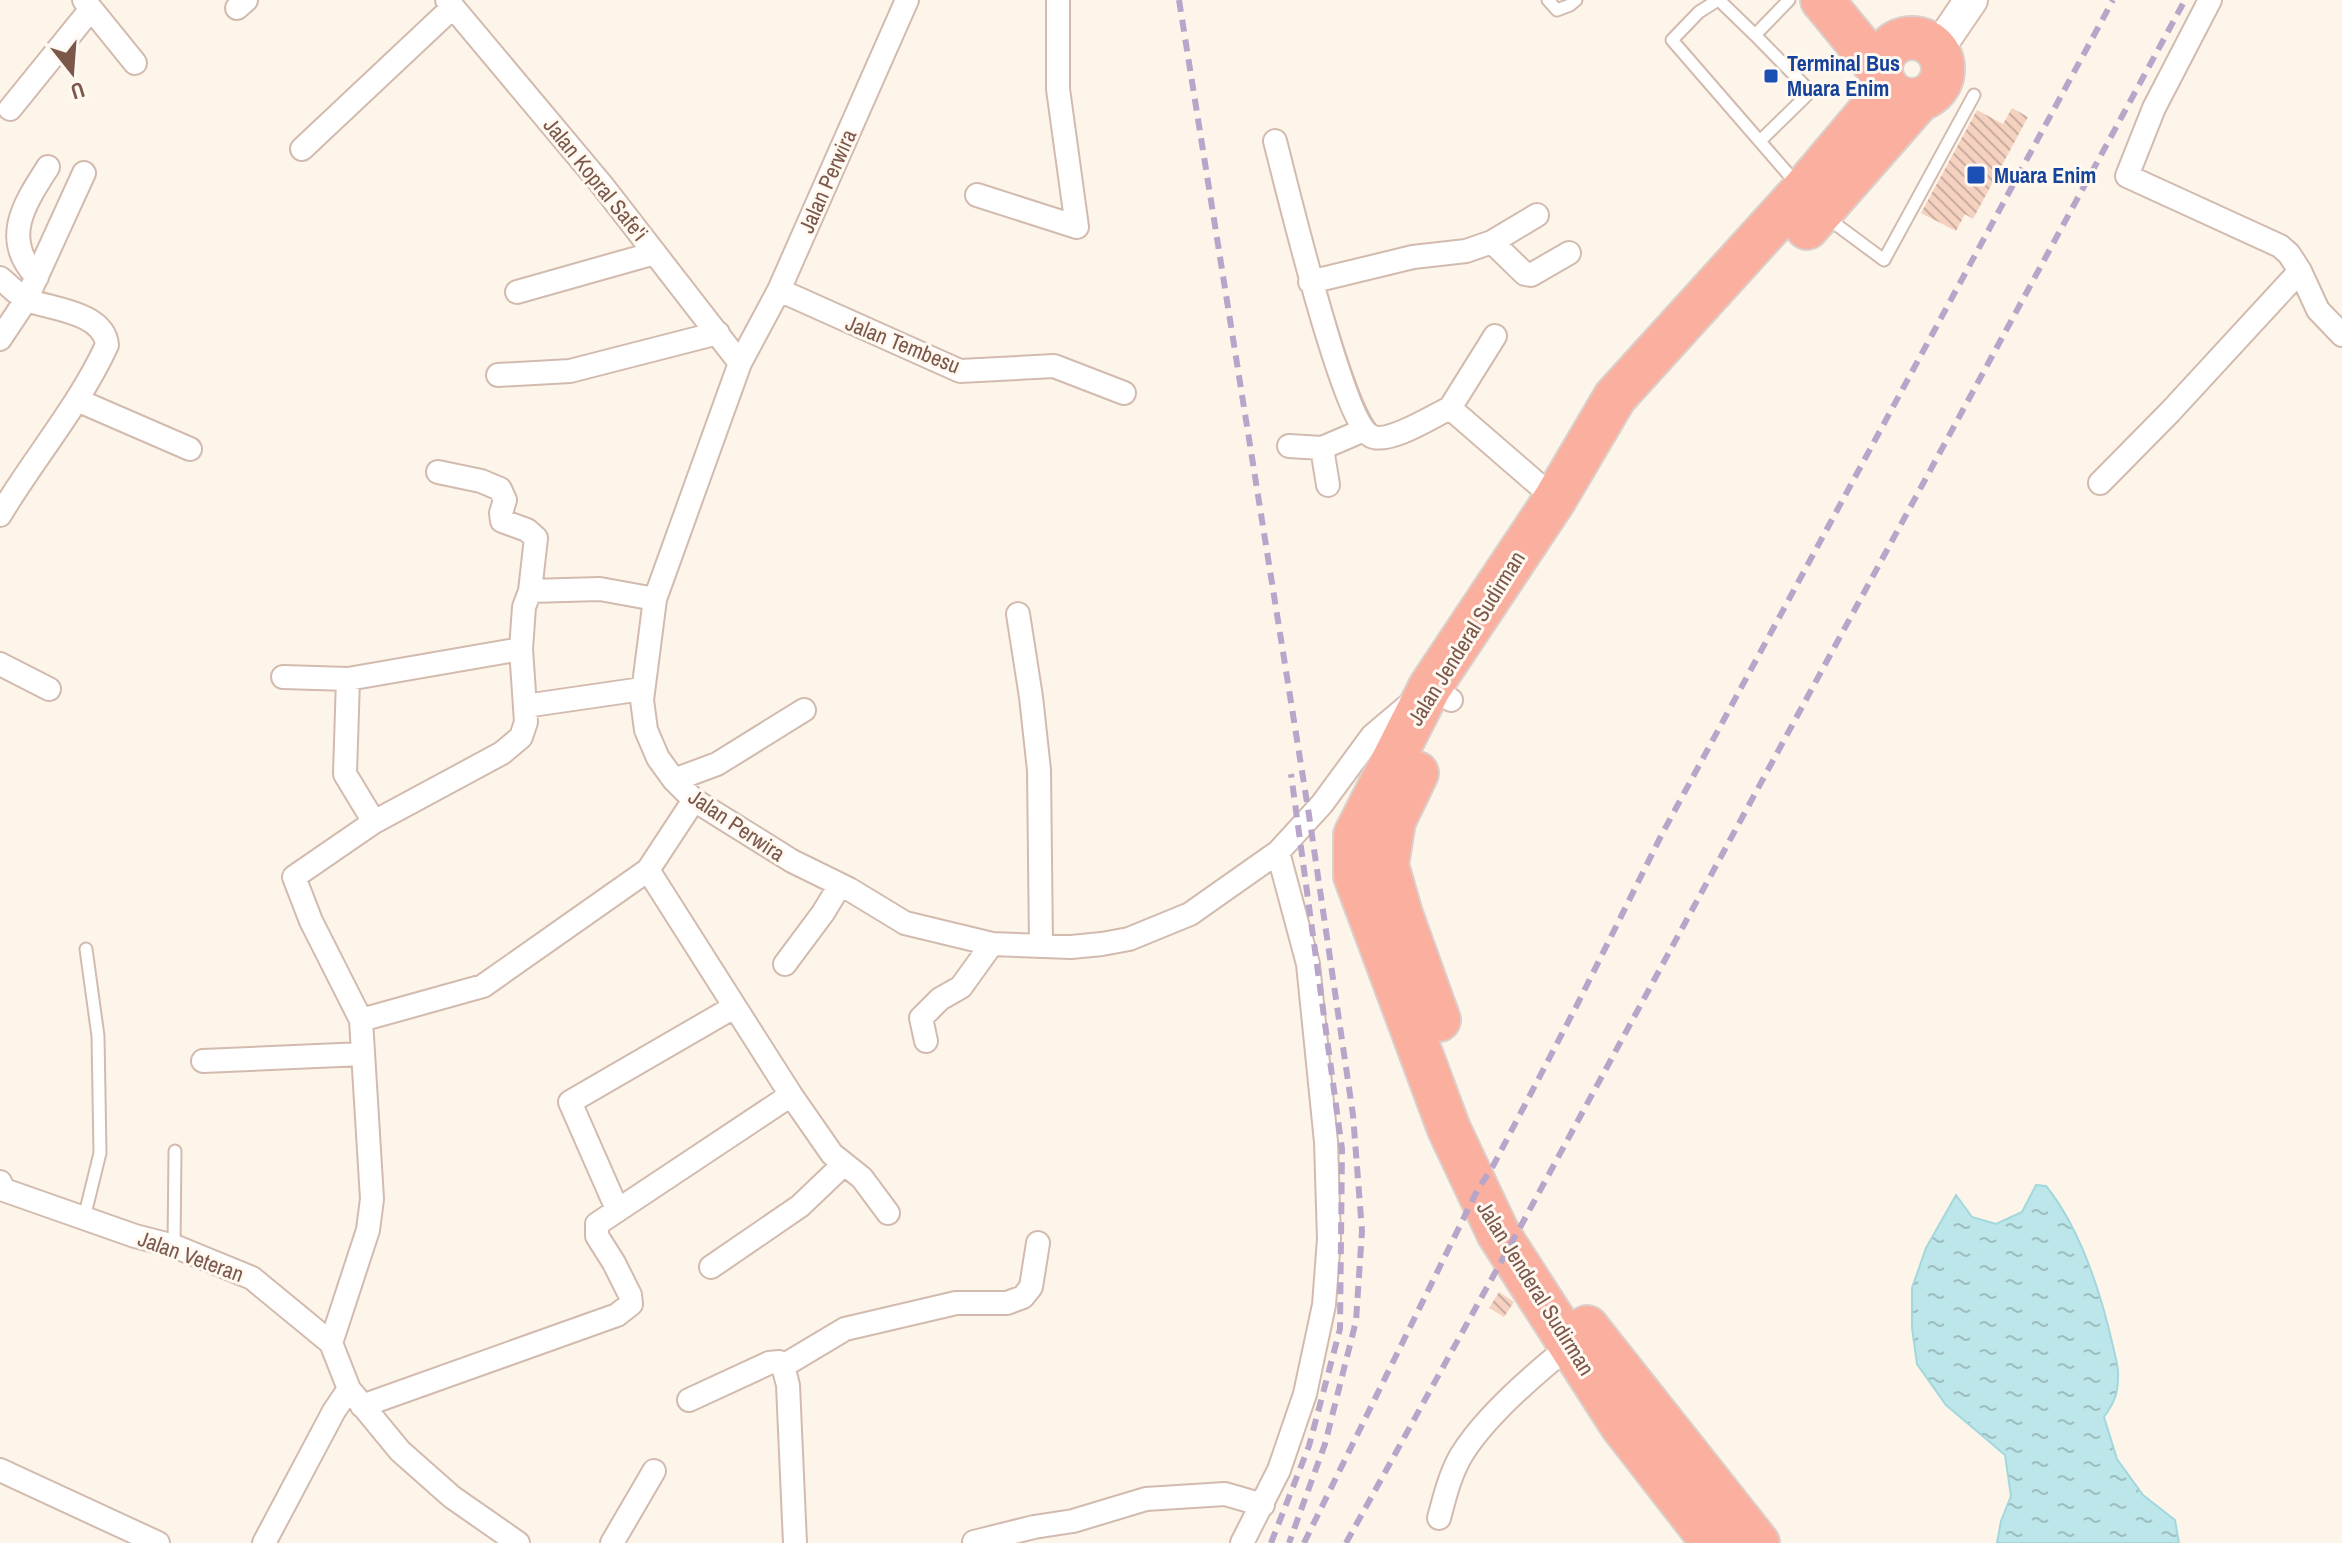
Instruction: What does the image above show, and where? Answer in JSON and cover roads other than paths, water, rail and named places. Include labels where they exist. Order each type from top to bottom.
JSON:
[{"type":"highway","points":[[1822,0],[1895,76]]},
{"type":"highway","points":[[1856,0],[1895,76]]},
{"type":"highway","name":"Jalan Jenderal Sudirman","points":[[1440,694],[1574,516],[1638,412],[1812,202],[1895,76],[1930,95],[1942,79],[1942,59],[1937,50]]},
{"type":"highway","name":"Jalan Jenderal Sudirman","points":[[1758,1543],[1580,1338],[1498,1233],[1449,1129],[1355,876],[1355,835],[1615,397],[1812,202]]},
{"type":"highway","name":"Jalan Jenderal Sudirman","points":[[1580,1338],[1622,1426],[1713,1543]]},
{"type":"main road","points":[[1937,50],[1971,0]]},
{"type":"street","name":"Jalan Perwira","points":[[907,0],[779,290],[740,363],[655,599],[642,689],[646,730],[658,758],[674,780],[694,800],[792,861],[905,923],[992,944],[1102,944],[1129,939],[1190,914],[1278,852],[1322,804],[1372,736],[1440,694]]},
{"type":"street","points":[[977,195],[1077,227],[1058,89],[1058,0]]},
{"type":"street","points":[[2210,0],[2154,108],[2127,176],[2280,246],[2300,271],[2318,310],[2342,335]]},
{"type":"street","points":[[10,109],[87,4],[135,63]]},
{"type":"street","points":[[302,149],[450,4]]},
{"type":"street","name":"Jalan Kopral Safe'i","points":[[450,4],[602,185],[740,363]]},
{"type":"street","points":[[1275,141],[1310,282],[1349,397],[1364,430],[1377,438],[1390,437],[1450,408],[1495,336]]},
{"type":"street","points":[[37,277],[24,263],[18,231],[24,204],[48,167]]},
{"type":"street","points":[[0,339],[26,300],[84,173]]},
{"type":"street","points":[[1310,282],[1413,257],[1466,251],[1492,242],[1537,215]]},
{"type":"street","points":[[1492,242],[1525,274],[1531,275],[1569,253]]},
{"type":"street","points":[[517,292],[655,253]]},
{"type":"street","points":[[2100,483],[2300,271]]},
{"type":"street","points":[[0,278],[26,300],[75,312],[104,335],[107,345],[77,400],[0,515]]},
{"type":"street","name":"Jalan Tembesu","points":[[779,290],[960,371],[1054,366],[1124,393]]},
{"type":"street","points":[[498,375],[570,371],[718,333]]},
{"type":"street","points":[[77,400],[190,449]]},
{"type":"street","points":[[1450,408],[1555,499]]},
{"type":"street","points":[[1289,446],[1322,448],[1364,430]]},
{"type":"street","points":[[1322,448],[1328,485]]},
{"type":"street","points":[[331,1343],[368,1230],[372,1199],[361,1020],[293,879],[374,822],[510,748],[524,731],[521,649],[525,600],[530,591],[536,538],[527,530],[502,521],[505,500],[500,489],[481,481],[438,472]]},
{"type":"street","points":[[530,591],[600,589],[655,599]]},
{"type":"street","points":[[1018,614],[1039,770],[1041,946]]},
{"type":"street","points":[[283,677],[348,679],[521,649]]},
{"type":"street","points":[[0,664],[49,689]]},
{"type":"street","points":[[348,679],[345,774],[374,822]]},
{"type":"street","points":[[525,706],[642,689]]},
{"type":"street","points":[[674,780],[717,764],[804,710]]},
{"type":"street","points":[[361,1020],[483,986],[648,870],[694,800]]},
{"type":"street","points":[[1242,1543],[1279,1470],[1305,1394],[1324,1305],[1329,1239],[1326,1142],[1308,964],[1278,852]]},
{"type":"street","points":[[648,870],[832,1154],[862,1178],[888,1213]]},
{"type":"street","points":[[785,964],[840,885]]},
{"type":"street","points":[[926,1041],[921,1018],[940,999],[961,987],[992,944]]},
{"type":"street","points":[[617,1209],[570,1102],[734,1007]]},
{"type":"street","points":[[203,1061],[363,1054]]},
{"type":"street","points":[[264,1543],[355,1397],[617,1315],[627,1309],[632,1301],[630,1295],[597,1236],[597,1224],[791,1095]]},
{"type":"street","points":[[711,1267],[800,1206],[844,1164]]},
{"type":"street","name":"Jalan Veteran","points":[[1,1189],[135,1236],[174,1246],[252,1278],[331,1343],[355,1397],[400,1451],[452,1497],[485,1533],[518,1543]]},
{"type":"street","points":[[783,1366],[845,1329],[956,1303],[1007,1303],[1023,1297],[1031,1287],[1038,1243]]},
{"type":"street","points":[[1439,1518],[1449,1482],[1463,1453],[1503,1404],[1580,1338]]},
{"type":"street","points":[[689,1400],[769,1363],[779,1362],[783,1366],[788,1385],[795,1543]]},
{"type":"street","points":[[0,1470],[158,1543]]},
{"type":"street","points":[[612,1543],[654,1471]]},
{"type":"street","points":[[974,1542],[1073,1521],[1146,1499],[1225,1494],[1263,1505]]},
{"type":"lane","points":[[1548,0],[1557,10],[1576,0]]},
{"type":"lane","points":[[1761,140],[1807,95],[1808,89],[1718,0],[1699,12],[1672,40],[1812,202],[1884,260],[1974,95]]},
{"type":"lane","points":[[1755,35],[1789,0]]},
{"type":"lane","points":[[84,1218],[100,1153],[98,1036],[86,949]]},
{"type":"lane","points":[[174,1246],[175,1151]]},
{"type":"water","points":[[2036,1185],[2046,1186],[2069,1221],[2088,1262],[2102,1305],[2118,1369],[2116,1393],[2104,1417],[2117,1459],[2143,1495],[2175,1520],[2179,1543],[1997,1543],[2001,1521],[2011,1496],[2005,1455],[1946,1405],[1917,1364],[1912,1328],[1912,1288],[1926,1248],[1956,1195],[1972,1217],[1996,1224],[2022,1212]]},
{"type":"railway","points":[[1179,0],[1309,815],[1353,1115],[1362,1231],[1356,1321],[1325,1444],[1289,1543]]},
{"type":"railway","points":[[1304,1543],[1477,1191],[1577,1005],[1662,834],[2113,0]]},
{"type":"railway","points":[[1346,1543],[2185,0]]},
{"type":"railway","points":[[1271,1543],[1309,1446],[1340,1329],[1342,1149],[1291,774]]},
{"type":"place","name":"Terminal Bus Muara Enim","points":[[1771,76]]},
{"type":"place","name":"Muara Enim","points":[[1976,175]]}]
